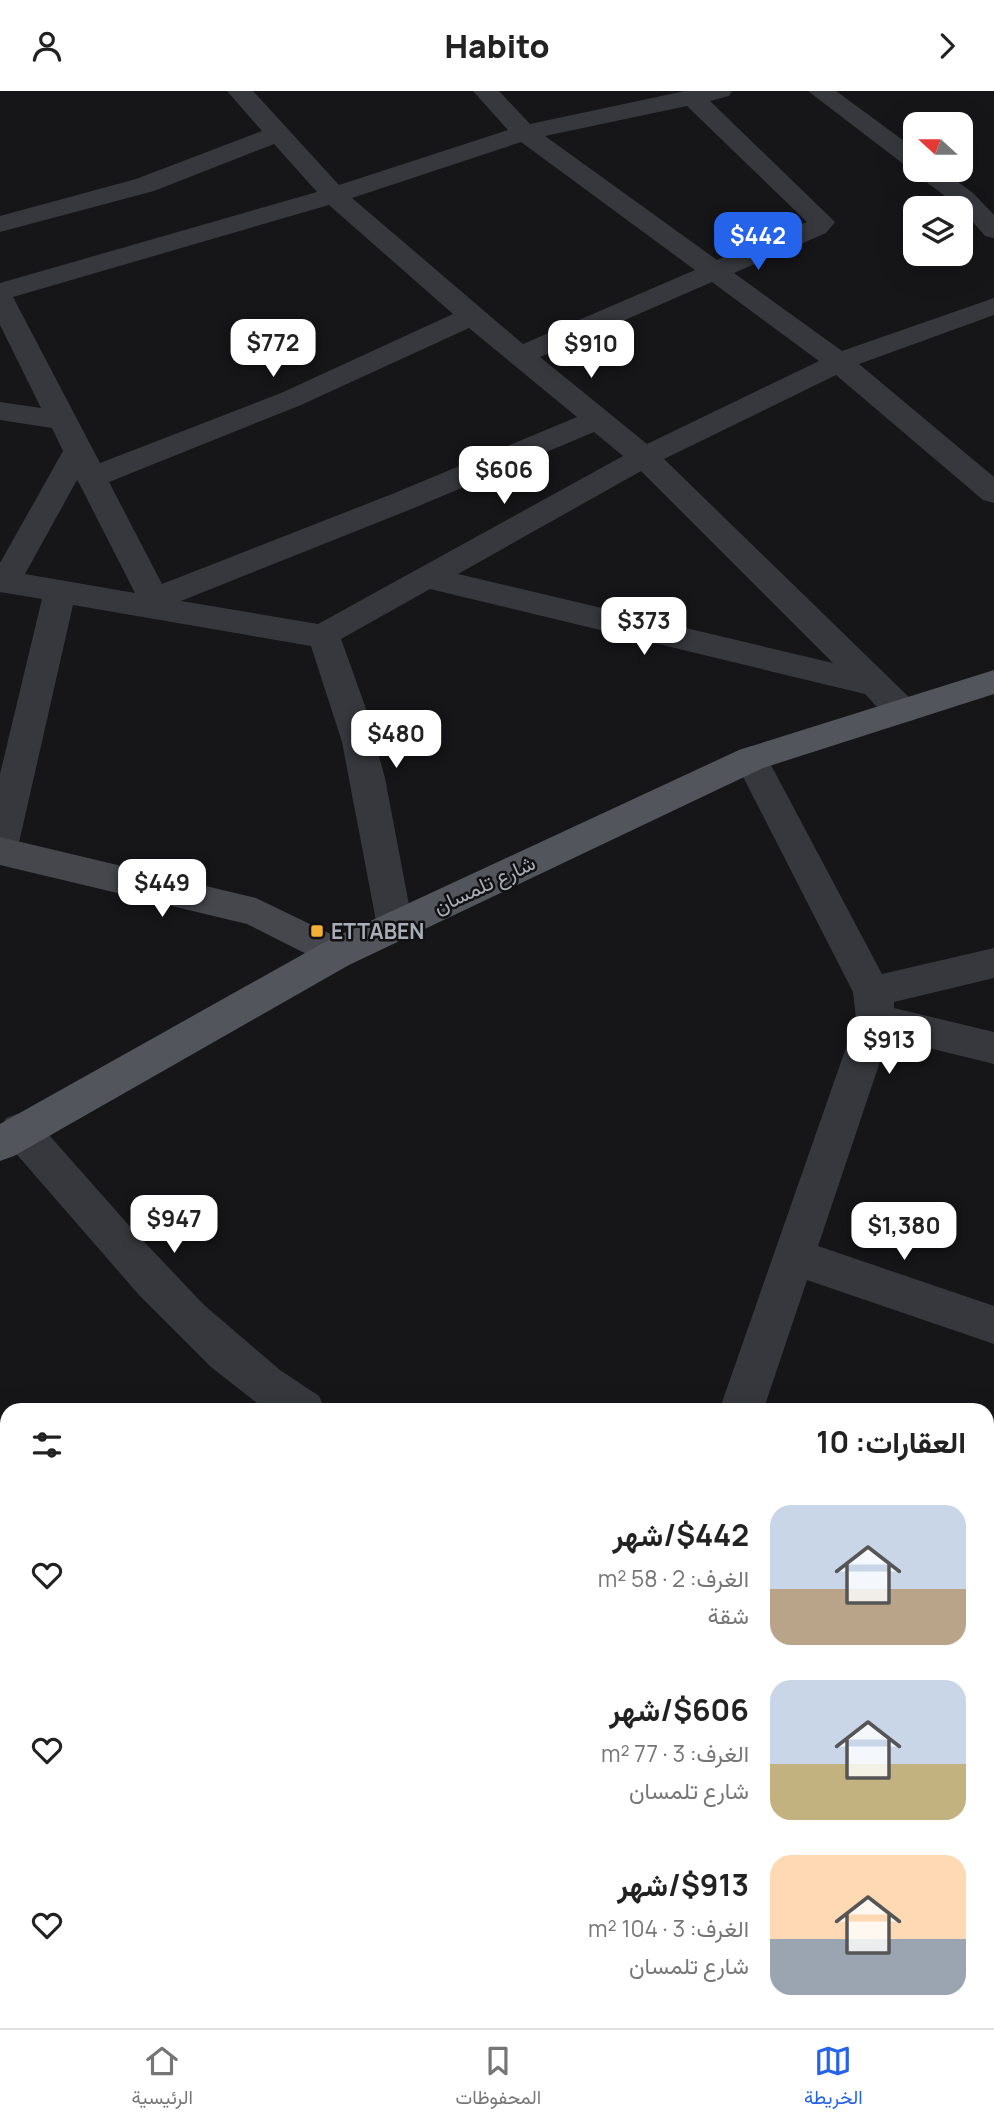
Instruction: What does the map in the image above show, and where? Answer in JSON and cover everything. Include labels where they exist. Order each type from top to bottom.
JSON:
[{"type":"main road","name":"شارع تلمسان","points":[[10,1137],[336,954],[751,759],[994,682]]},
{"type":"street","points":[[239,91],[334,195],[472,316],[644,457],[902,711]]},
{"type":"street","points":[[485,91],[524,133],[715,269],[839,362],[994,493]]},
{"type":"street","points":[[0,292],[334,195],[524,133],[682,96],[720,91]]},
{"type":"street","points":[[820,91],[903,152]]},
{"type":"street","points":[[521,355],[817,227],[822,222],[682,96]]},
{"type":"street","points":[[0,224],[145,185],[277,134]]},
{"type":"street","points":[[942,182],[960,196]]},
{"type":"street","points":[[973,197],[994,192]]},
{"type":"street","points":[[973,208],[994,230]]},
{"type":"street","points":[[0,298],[157,604]]},
{"type":"street","points":[[472,316],[291,398],[84,465],[2,581],[157,604],[309,635],[323,635],[644,457],[839,362],[994,306]]},
{"type":"street","points":[[0,411],[63,420]]},
{"type":"street","points":[[157,604],[598,418]]},
{"type":"street","points":[[428,578],[872,684]]},
{"type":"street","points":[[60,591],[0,849],[256,912],[336,954]]},
{"type":"street","points":[[323,635],[338,669],[368,773],[395,926]]},
{"type":"street","points":[[751,759],[874,1005],[994,1048]]},
{"type":"street","points":[[874,1005],[994,963]]},
{"type":"street","points":[[744,1403],[794,1257],[874,1005]]},
{"type":"street","points":[[10,1137],[233,1358],[293,1403]]},
{"type":"street","points":[[794,1257],[994,1325]]},
{"type":"place","name":"ETTABEN","points":[[317,931]]}]
